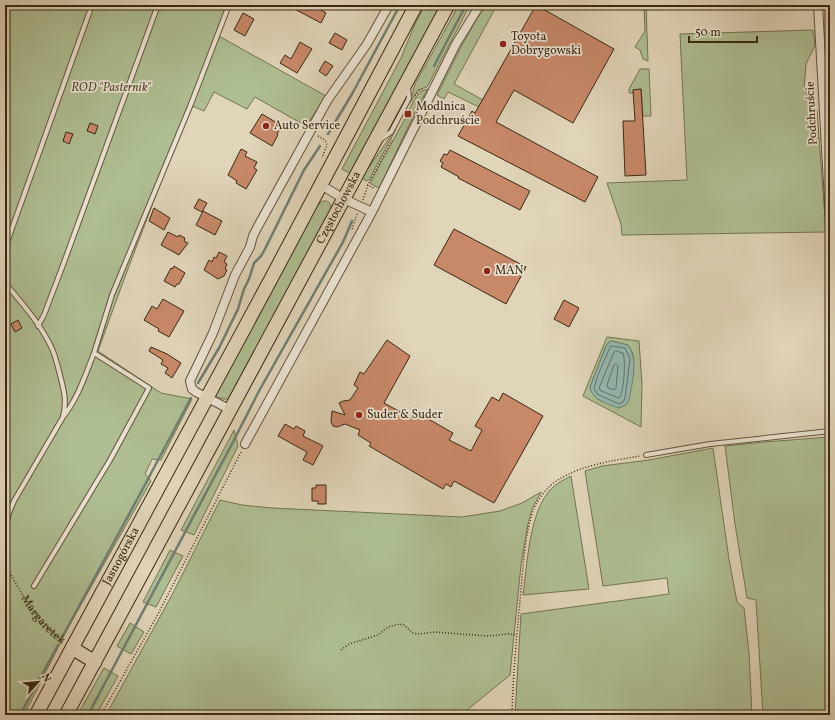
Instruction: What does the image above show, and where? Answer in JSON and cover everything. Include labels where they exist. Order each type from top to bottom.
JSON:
[{"type":"main road","points":[[207,398],[416,5]]},
{"type":"main road","name":"Częstochowska","points":[[231,410],[448,5]]},
{"type":"main road","name":"Jasnogórska","points":[[36,715],[207,398]]},
{"type":"main road","points":[[66,715],[231,410]]},
{"type":"main road","name":"Margaretek","points":[[72,648],[95,662]]},
{"type":"street","points":[[231,410],[196,392],[192,389],[190,381],[212,333],[235,275],[243,262],[253,236],[281,182],[327,101],[367,44],[390,5]]},
{"type":"street","points":[[245,444],[372,212],[456,44],[480,5]]},
{"type":"street","name":"Podchruście","points":[[818,5],[830,219]]},
{"type":"street","points":[[321,185],[344,199],[372,212]]},
{"type":"lane","points":[[5,248],[92,5]]},
{"type":"lane","points":[[38,326],[44,315],[66,258],[158,5]]},
{"type":"lane","points":[[5,528],[14,501],[63,417],[71,407],[79,391],[94,353],[112,295],[191,104],[229,5]]},
{"type":"lane","points":[[5,283],[38,326],[53,352],[65,394],[65,408],[63,417]]},
{"type":"lane","points":[[34,586],[110,460],[149,388],[94,353]]},
{"type":"lane","points":[[646,455],[710,444],[830,431]]},
{"type":"path","points":[[414,98],[419,91],[428,88]]},
{"type":"path","points":[[378,190],[368,185],[393,138]]},
{"type":"path","points":[[101,715],[157,616],[245,444]]},
{"type":"path","points":[[512,715],[517,635],[524,562],[534,510],[548,487],[558,479],[572,472],[603,463],[646,455]]},
{"type":"path","name":"Margaretek","points":[[5,565],[42,623],[56,637],[72,648]]},
{"type":"path","points":[[341,650],[349,644],[378,635],[388,627],[399,624],[413,633],[418,634],[435,632],[488,636],[508,634],[517,635]]},
{"type":"green space","name":"ROD \"Pasternik\"","points":[[5,5],[228,5],[217,35],[326,96],[306,126],[255,97],[247,109],[214,92],[204,111],[190,105],[98,351],[161,393],[192,399],[161,460],[152,459],[145,474],[151,481],[70,624],[24,715],[5,715]]},
{"type":"green space","points":[[425,5],[441,5],[351,174],[342,169],[401,58],[415,24]]},
{"type":"green space","points":[[459,5],[470,5],[427,87],[418,90],[410,103],[415,84]]},
{"type":"green space","points":[[485,5],[497,5],[454,84],[483,100],[479,107],[448,92],[444,99],[437,95],[462,45]]},
{"type":"green space","points":[[626,5],[646,5],[648,61],[643,59],[640,50],[635,47],[645,31],[644,6]]},
{"type":"green space","points":[[813,30],[815,45],[806,64],[804,88],[812,106],[817,110],[826,232],[622,235],[621,224],[607,183],[687,180],[680,34]]},
{"type":"green space","points":[[640,69],[649,69],[651,116],[643,116],[641,89],[633,90],[633,93],[629,93],[629,89]]},
{"type":"green space","points":[[428,89],[420,102],[379,188],[371,184],[371,181],[407,115],[409,116],[411,112],[409,110],[414,100],[418,94]]},
{"type":"green space","points":[[396,129],[369,180],[367,181],[361,178]]},
{"type":"green space","points":[[323,201],[327,201],[330,204],[331,211],[229,399],[223,399],[215,396],[317,205]]},
{"type":"green space","points":[[607,337],[639,341],[642,384],[641,427],[583,396]],"holes":[[[611,341],[628,345],[634,359],[590,387],[608,343]]]},
{"type":"green space","points":[[234,430],[238,446],[194,535],[181,530]]},
{"type":"green space","points":[[830,437],[830,715],[763,715],[756,600],[747,598],[735,524],[725,446]]},
{"type":"green space","points":[[713,448],[729,559],[737,602],[744,608],[749,653],[752,715],[515,715],[521,614],[669,594],[667,578],[603,586],[585,471],[602,466],[649,460]]},
{"type":"green space","points":[[571,476],[589,589],[523,595],[530,543],[536,516],[541,504],[552,488]]},
{"type":"green space","points":[[541,492],[532,509],[521,565],[510,675],[461,715],[106,715],[172,595],[220,500],[242,505],[272,508],[462,517],[500,511],[522,503]]},
{"type":"green space","points":[[170,550],[183,556],[156,607],[143,602]]},
{"type":"green space","points":[[130,623],[144,632],[131,654],[117,646]]},
{"type":"green space","points":[[104,668],[118,676],[96,715],[78,714]]},
{"type":"water","points":[[611,341],[628,345],[634,364],[629,400],[626,405],[618,408],[597,398],[591,392],[590,387],[606,346]]},
{"type":"building","points":[[287,5],[312,5],[326,13],[321,23]]},
{"type":"building","points":[[536,5],[614,49],[573,123],[514,90],[496,122],[598,177],[585,202],[458,136],[472,111],[475,113]]},
{"type":"building","points":[[243,13],[254,19],[245,36],[234,30]]},
{"type":"building","points":[[335,33],[347,40],[342,50],[329,43]]},
{"type":"building","points":[[300,42],[312,49],[297,73],[280,63],[285,55],[291,59]]},
{"type":"building","points":[[325,61],[333,66],[326,76],[319,71]]},
{"type":"building","points":[[641,89],[646,175],[625,176],[623,121],[635,121],[633,90]]},
{"type":"building","points":[[262,114],[282,126],[272,146],[250,133]]},
{"type":"building","points":[[90,123],[98,126],[95,134],[87,131]]},
{"type":"building","points":[[66,132],[73,134],[69,144],[63,141]]},
{"type":"building","points":[[241,149],[247,152],[245,156],[257,162],[254,168],[257,170],[246,189],[236,183],[237,181],[228,175]]},
{"type":"building","points":[[450,150],[530,191],[520,210],[458,178],[459,177],[441,167],[443,163],[440,161],[444,154],[447,155]]},
{"type":"building","points":[[199,199],[207,203],[202,212],[194,208]]},
{"type":"building","points":[[154,208],[170,218],[164,230],[149,221]]},
{"type":"building","points":[[203,211],[222,221],[215,235],[196,225]]},
{"type":"building","points":[[454,229],[526,267],[506,304],[434,265]]},
{"type":"building","points":[[168,232],[178,237],[179,235],[185,238],[184,241],[188,243],[179,255],[161,245]]},
{"type":"building","points":[[219,252],[227,256],[224,262],[227,264],[225,269],[227,270],[224,276],[218,279],[204,270],[209,260],[212,262],[214,257],[216,258]]},
{"type":"building","points":[[174,266],[185,273],[179,284],[175,287],[164,281],[171,268],[172,269]]},
{"type":"building","points":[[163,299],[184,311],[169,337],[158,331],[159,329],[144,320],[152,306],[157,309]]},
{"type":"building","points":[[564,300],[579,308],[569,327],[554,319]]},
{"type":"building","points":[[18,320],[22,328],[15,332],[11,324]]},
{"type":"building","points":[[387,340],[410,356],[384,403],[413,419],[416,412],[453,433],[449,440],[471,451],[482,430],[475,426],[492,397],[499,401],[503,393],[543,416],[494,503],[454,481],[451,487],[446,484],[443,489],[369,446],[371,443],[358,435],[360,430],[345,424],[337,427],[333,426],[331,422],[332,411],[345,415],[339,403],[350,400],[358,388],[354,385],[360,372],[364,374]]},
{"type":"building","points":[[151,347],[167,354],[181,363],[172,378],[165,373],[168,368],[161,364],[163,360],[149,351]]},
{"type":"building","points":[[285,424],[294,429],[296,426],[305,431],[303,436],[323,446],[313,465],[303,460],[307,452],[278,436]]},
{"type":"building","points":[[316,485],[326,485],[326,504],[318,504],[318,501],[312,501],[312,488],[316,488]]},
{"type":"waterway","points":[[328,134],[352,94],[400,5]]},
{"type":"waterway","points":[[434,66],[466,5]]},
{"type":"waterway","points":[[198,383],[219,348],[238,309],[254,263],[265,249],[304,170],[320,146]]},
{"type":"waterway","points":[[88,715],[259,391],[343,242],[352,221]]},
{"type":"waterway","points":[[64,634],[191,398]]},
{"type":"waterway","points":[[20,715],[58,645]]},
{"type":"place","name":"Toyota Dobrygowski","points":[[503,44]]},
{"type":"place","name":"Modlnica Podchruście","points":[[408,114]]},
{"type":"place","name":"Auto Service","points":[[266,126]]},
{"type":"place","name":"MAN","points":[[487,271]]},
{"type":"place","name":"Suder & Suder","points":[[359,415]]}]
